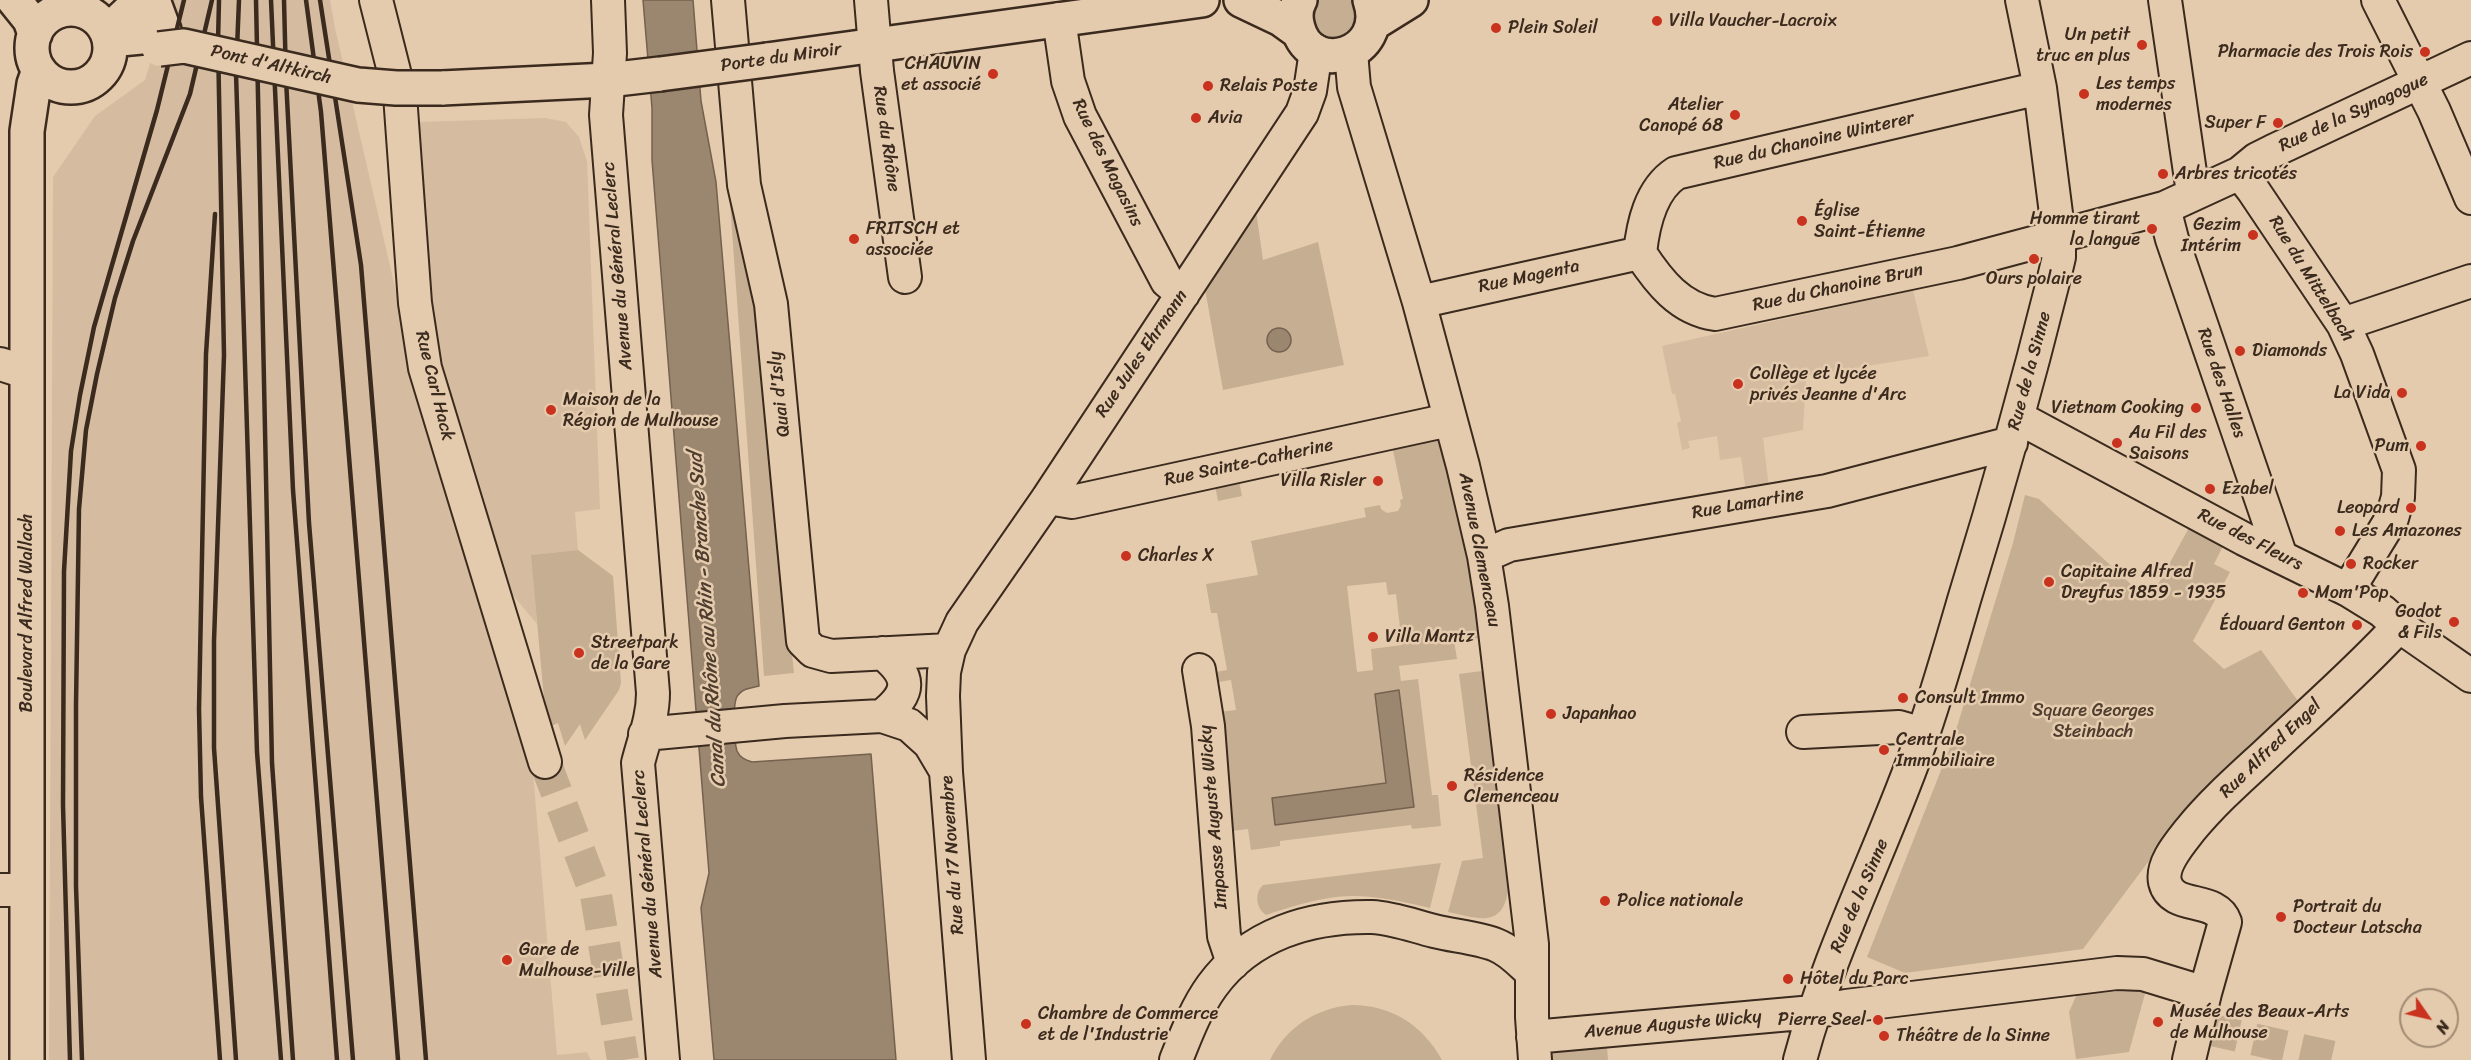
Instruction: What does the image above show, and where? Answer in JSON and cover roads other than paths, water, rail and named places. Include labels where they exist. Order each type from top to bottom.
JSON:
[{"type":"main road","points":[[14,0],[30,20],[35,34]]},
{"type":"main road","points":[[141,0],[117,23],[61,10],[50,15],[41,23],[35,34],[33,52],[39,70],[57,85],[69,87],[87,83],[165,31]]},
{"type":"main road","name":"Porte du Miroir","points":[[358,85],[387,88],[442,88],[618,79],[874,45],[1067,12],[1202,0]]},
{"type":"main road","points":[[1240,0],[1281,20],[1327,55],[1339,56],[1362,45],[1370,35],[1372,11],[1411,0]]},
{"type":"main road","points":[[1300,0],[1296,19],[1307,41]]},
{"type":"main road","points":[[89,15],[141,38],[165,31]]},
{"type":"main road","points":[[89,15],[108,62],[102,73]]},
{"type":"main road","name":"Pont d'Altkirch","points":[[165,31],[358,85]]},
{"type":"main road","name":"Boulevard Alfred Wallach","points":[[27,1060],[14,890],[14,366],[30,106],[39,70]]},
{"type":"main road","name":"Boulevard Alfred Wallach","points":[[28,166],[50,112],[69,87]]},
{"type":"street","name":"Rue Carl Hack","points":[[376,0],[400,95],[415,303],[425,368],[545,762]]},
{"type":"street","name":"Avenue du Général Leclerc","points":[[608,0],[610,53],[618,79],[606,115],[653,693],[653,714],[638,763],[663,1060]]},
{"type":"street","name":"Quai d'Isly","points":[[728,0],[738,138],[744,185],[771,304],[803,641],[813,651],[831,656],[948,650]]},
{"type":"street","name":"Rue du Rhône","points":[[871,0],[874,45],[905,278]]},
{"type":"street","name":"Rue de la Sinne","points":[[1800,1060],[1813,1012],[1886,833],[1923,734],[2015,431],[2059,257],[2059,237],[2040,87],[2022,0]]},
{"type":"street","points":[[2165,0],[2193,193]]},
{"type":"street","points":[[2378,0],[2434,111],[2471,198]]},
{"type":"street","name":"Rue des Magasins","points":[[1067,12],[1068,81],[1080,116],[1167,281],[1183,294]]},
{"type":"street","name":"Rue Jules Ehrmann","points":[[948,650],[962,622],[1048,498],[1302,113],[1310,91],[1307,41]]},
{"type":"street","name":"Avenue Clemenceau","points":[[1351,52],[1354,87],[1419,302],[1463,466],[1484,556],[1533,944],[1534,1049]]},
{"type":"street","name":"Rue de la Synagogue","points":[[2164,208],[2240,173],[2257,159],[2273,151],[2471,58]]},
{"type":"street","name":"Rue du Chanoine Winterer","points":[[1640,253],[1642,226],[1655,197],[1668,178],[1676,173],[2040,87]]},
{"type":"street","name":"Rue du Mittelbach","points":[[2240,173],[2343,324],[2357,354],[2399,470],[2398,497],[2392,518],[2348,590]]},
{"type":"street","name":"Rue du Chanoine Brun","points":[[1640,253],[1654,276],[1683,302],[1698,311],[1715,314],[1958,263],[2164,208]]},
{"type":"street","name":"Rue des Halles","points":[[2164,208],[2172,239],[2281,557]]},
{"type":"street","name":"Rue Magenta","points":[[1419,302],[1640,253]]},
{"type":"street","points":[[2343,324],[2471,280]]},
{"type":"street","name":"Rue Sainte-Catherine","points":[[1048,498],[1072,502],[1449,420]]},
{"type":"street","name":"Rue des Fleurs","points":[[2015,431],[2244,538],[2348,590],[2382,611],[2399,626],[2471,676]]},
{"type":"street","name":"Rue Lamartine","points":[[1484,556],[1509,545],[1827,491],[2015,431]]},
{"type":"street","points":[[2244,538],[2260,534],[2269,519]]},
{"type":"street","name":"Rue Alfred Engel","points":[[2205,993],[2225,922],[2217,909],[2179,898],[2170,892],[2164,875],[2167,866],[2190,830],[2226,792],[2399,626]]},
{"type":"street","name":"Rue du 17 Novembre","points":[[948,650],[943,696],[946,772],[969,1060]]},
{"type":"street","points":[[882,716],[903,694],[905,678],[898,666],[883,653]]},
{"type":"street","name":"Impasse Auguste Wicky","points":[[1199,670],[1208,726],[1224,936],[1233,963]]},
{"type":"street","points":[[645,734],[882,716],[909,725],[930,744],[946,772]]},
{"type":"street","points":[[1803,732],[1899,727],[1923,734]]},
{"type":"street","points":[[1176,1060],[1200,1005],[1212,986],[1233,963],[1273,935],[1302,923],[1372,917],[1391,920],[1496,945],[1514,956],[1532,973]]},
{"type":"street","name":"Avenue Auguste Wicky","points":[[1534,1049],[1846,1006],[2117,973],[2143,974],[2205,993]]},
{"type":"street","points":[[2189,1060],[2202,1028],[2205,993]]},
{"type":"water","name":"Canal du Rhône au Rhin - Branche Sud","points":[[643,0],[693,0],[701,101],[716,182],[759,686],[742,691],[736,699],[734,722],[737,751],[741,757],[752,762],[871,754],[896,1060],[714,1060],[701,908],[709,873],[652,160],[652,108]]},
{"type":"water","points":[[1279,328],[1288,331],[1291,340],[1288,349],[1279,352],[1270,349],[1267,340],[1270,331]]},
{"type":"water","points":[[1399,690],[1414,807],[1275,825],[1272,798],[1386,783],[1375,694]]},
{"type":"tunnel","points":[[545,762],[596,895],[623,1060]]},
{"type":"tunnel","points":[[2207,1029],[2347,1060]]},
{"type":"railway","points":[[70,1060],[63,805],[64,571],[71,451],[94,327],[157,110],[184,0]]},
{"type":"railway","points":[[82,1060],[76,886],[76,705],[79,509],[86,430],[115,298],[133,241],[190,94],[212,0]]},
{"type":"railway","points":[[219,0],[224,355],[214,641],[214,748],[236,1060]]},
{"type":"railway","points":[[239,0],[236,73],[257,752],[281,1060]]},
{"type":"railway","points":[[256,0],[272,763],[293,1060]]},
{"type":"railway","points":[[271,0],[293,490],[337,1060]]},
{"type":"railway","points":[[284,0],[309,523],[353,1060]]},
{"type":"railway","points":[[306,0],[321,112],[398,1060]]},
{"type":"railway","points":[[320,0],[361,265],[426,1060]]},
{"type":"railway","points":[[215,214],[206,354],[199,709],[201,797],[220,1060]]},
{"type":"place","name":"Villa Vaucher-Lacroix","points":[[1657,21]]},
{"type":"place","name":"Plein Soleil","points":[[1496,28]]},
{"type":"place","name":"Un petit truc en plus","points":[[2142,45]]},
{"type":"place","name":"Pharmacie des Trois Rois","points":[[2425,52]]},
{"type":"place","name":"CHAUVIN et associé","points":[[993,74]]},
{"type":"place","name":"Relais Poste","points":[[1208,86]]},
{"type":"place","name":"Les temps modernes","points":[[2084,94]]},
{"type":"place","name":"Atelier Canopé 68","points":[[1735,115]]},
{"type":"place","name":"Avia","points":[[1196,118]]},
{"type":"place","name":"Super F","points":[[2278,123]]},
{"type":"place","name":"Arbres tricotés","points":[[2163,174]]},
{"type":"place","name":"Église Saint-Étienne","points":[[1802,221]]},
{"type":"place","name":"Homme tirant la langue","points":[[2152,229]]},
{"type":"place","name":"Gezim Intérim","points":[[2253,235]]},
{"type":"place","name":"FRITSCH et associée","points":[[854,239]]},
{"type":"place","name":"Ours polaire","points":[[2034,259]]},
{"type":"place","name":"Diamonds","points":[[2240,351]]},
{"type":"place","name":"Collège et lycée privés Jeanne d'Arc","points":[[1738,384]]},
{"type":"place","name":"La Vida","points":[[2402,393]]},
{"type":"place","name":"Vietnam Cooking","points":[[2196,408]]},
{"type":"place","name":"Maison de la Région de Mulhouse","points":[[551,410]]},
{"type":"place","name":"Au Fil des Saisons","points":[[2117,443]]},
{"type":"place","name":"Pum","points":[[2421,446]]},
{"type":"place","name":"Villa Risler","points":[[1378,481]]},
{"type":"place","name":"Ezabel","points":[[2210,489]]},
{"type":"place","name":"Leopard","points":[[2411,508]]},
{"type":"place","name":"Les Amazones","points":[[2340,531]]},
{"type":"place","name":"Charles X","points":[[1126,556]]},
{"type":"place","name":"Rocker","points":[[2351,564]]},
{"type":"place","name":"Capitaine Alfred Dreyfus 1859 - 1935","points":[[2049,582]]},
{"type":"place","name":"Mom'Pop","points":[[2303,593]]},
{"type":"place","name":"Godot & Fils","points":[[2454,622]]},
{"type":"place","name":"Édouard Genton","points":[[2357,625]]},
{"type":"place","name":"Villa Mantz","points":[[1373,637]]},
{"type":"place","name":"Streetpark de la Gare","points":[[579,653]]},
{"type":"place","name":"Consult Immo","points":[[1903,698]]},
{"type":"place","name":"Japanhao","points":[[1551,714]]},
{"type":"place","name":"Centrale Immobiliaire","points":[[1884,750]]},
{"type":"place","name":"Résidence Clemenceau","points":[[1452,786]]},
{"type":"place","name":"Police nationale","points":[[1605,901]]},
{"type":"place","name":"Portrait du Docteur Latscha","points":[[2281,917]]},
{"type":"place","name":"Gare de Mulhouse-Ville","points":[[507,960]]},
{"type":"place","name":"Hôtel du Parc","points":[[1788,979]]},
{"type":"place","name":"Pierre Seel","points":[[1878,1020]]},
{"type":"place","name":"Musée des Beaux-Arts de Mulhouse","points":[[2158,1022]]},
{"type":"place","name":"Chambre de Commerce et de l'Industrie","points":[[1026,1024]]},
{"type":"place","name":"Théâtre de la Sinne","points":[[1884,1036]]},
{"type":"park label","name":"Square Georges Steinbach","points":[[2093,721]]}]
